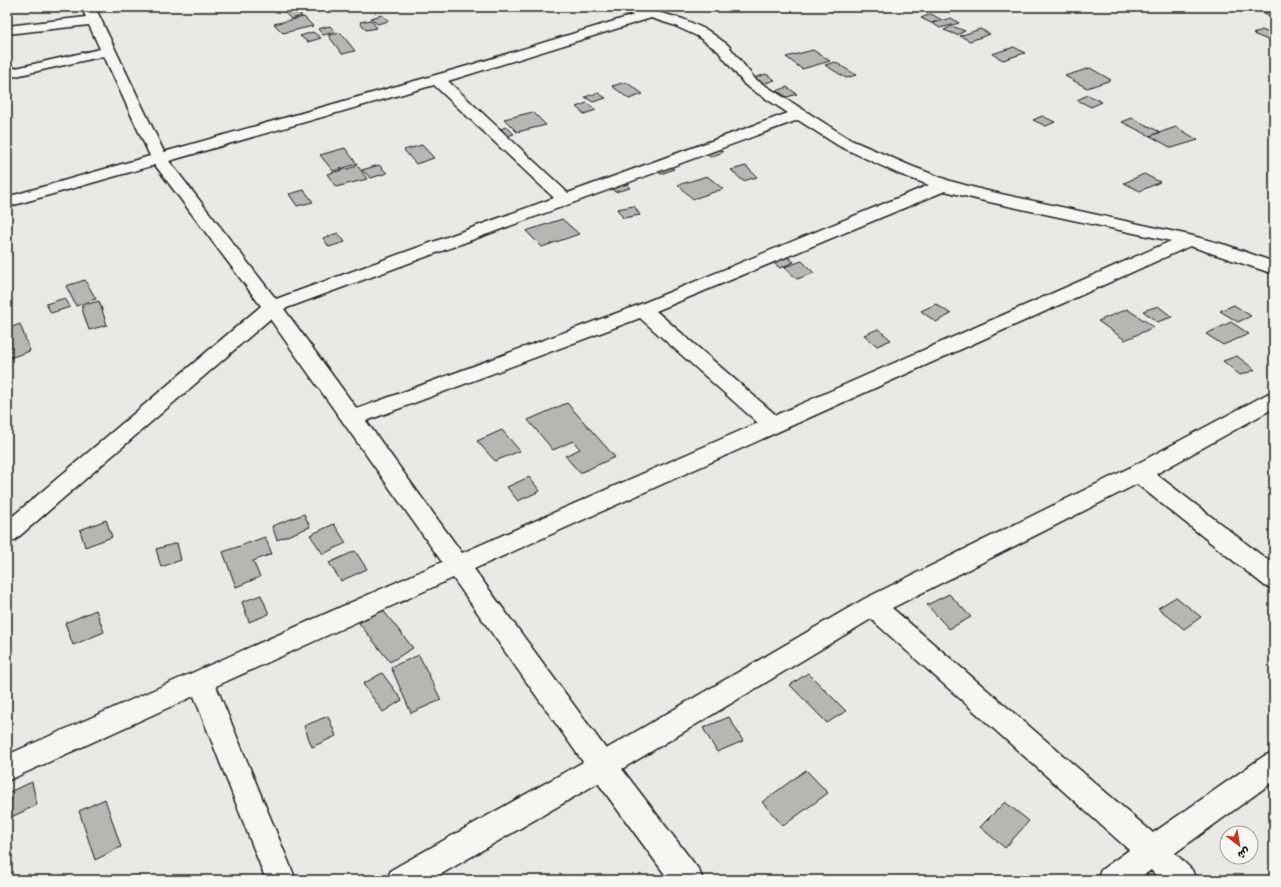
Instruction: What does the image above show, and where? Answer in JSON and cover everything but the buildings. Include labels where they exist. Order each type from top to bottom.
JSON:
[{"type":"street","points":[[616,7],[678,22],[702,33],[723,48],[750,82],[845,143],[905,170],[944,185],[980,195],[1189,240],[1274,268]]},
{"type":"street","points":[[7,202],[437,80],[672,7]]},
{"type":"street","points":[[7,30],[91,14],[159,159],[272,307],[459,565],[602,766],[688,880]]},
{"type":"street","points":[[7,74],[109,51]]},
{"type":"street","points":[[437,80],[566,200]]},
{"type":"street","points":[[7,534],[272,307],[800,114]]},
{"type":"street","points":[[353,418],[643,310],[944,185]]},
{"type":"street","points":[[7,768],[1189,240]]},
{"type":"street","points":[[643,310],[773,425]]},
{"type":"street","points":[[402,880],[602,766],[873,606],[1139,473],[1274,399]]},
{"type":"street","points":[[1139,473],[1274,579]]},
{"type":"street","points":[[873,606],[1153,852],[1182,880]]},
{"type":"street","points":[[201,681],[281,880]]},
{"type":"street","points":[[1112,880],[1274,765]]}]
